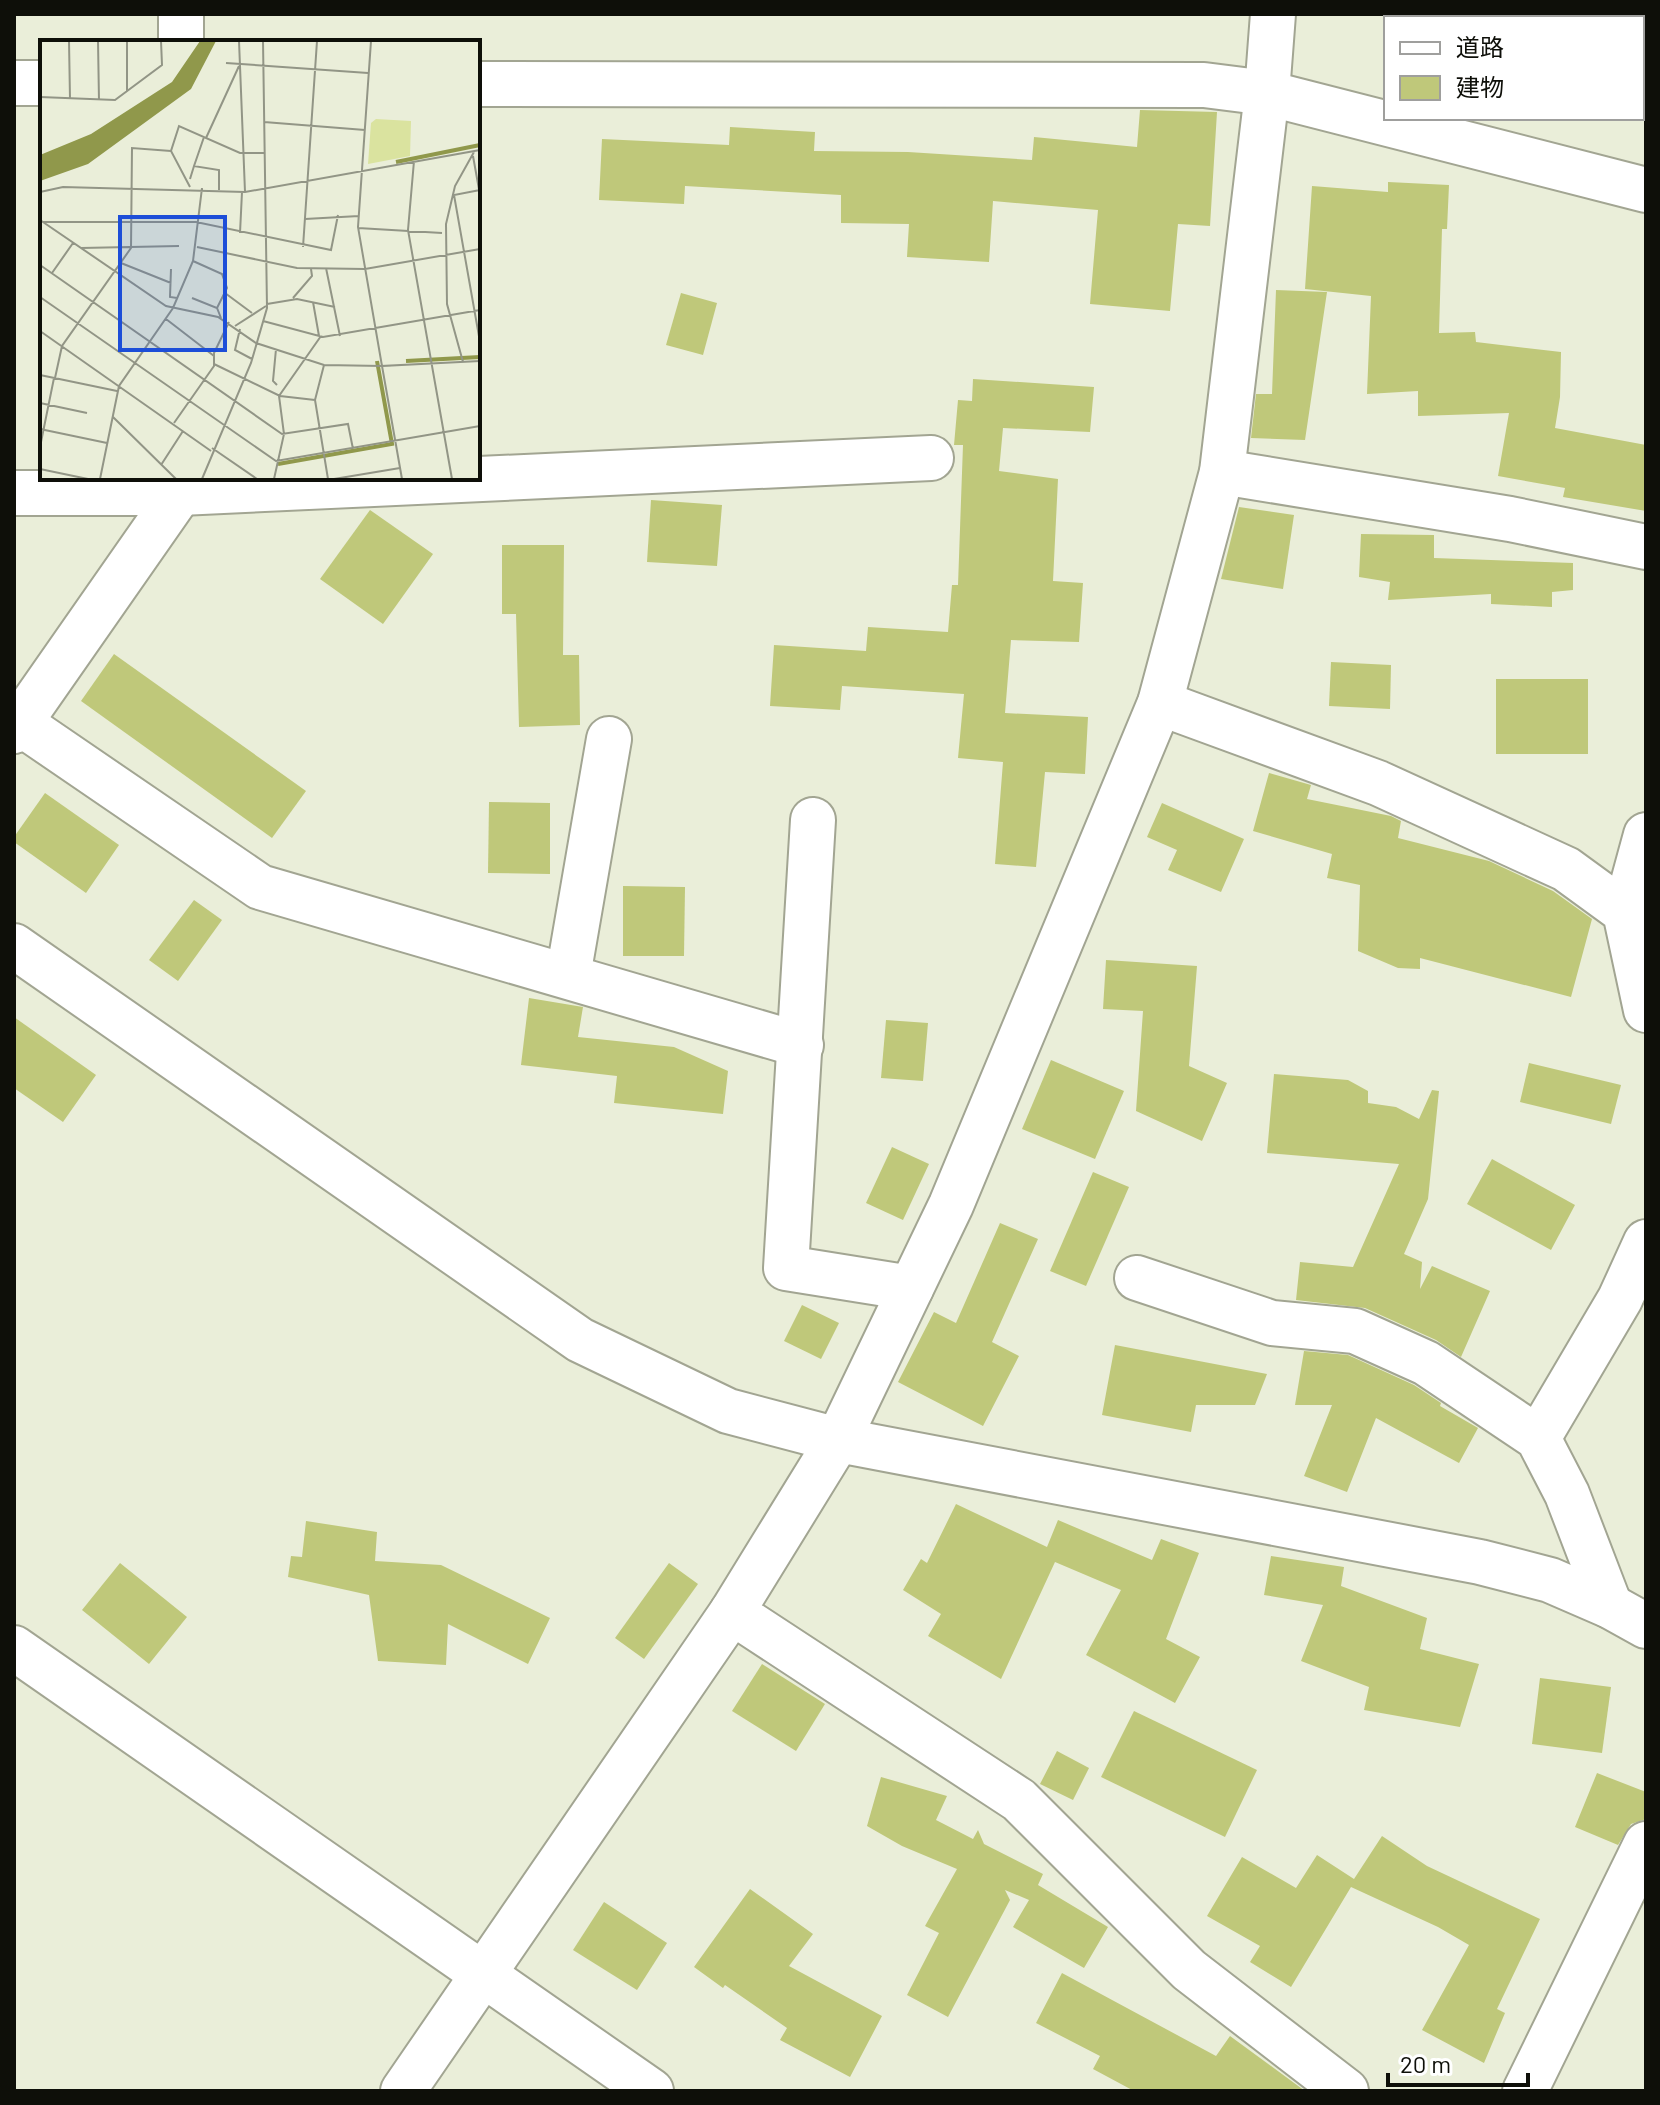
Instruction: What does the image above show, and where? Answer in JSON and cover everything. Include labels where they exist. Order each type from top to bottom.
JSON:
[{"type":"street","points":[[181,14],[181,40]]},
{"type":"street","points":[[403,2091],[732,1612],[838,1440],[951,1205],[1160,703],[1222,472],[1267,93],[1273,14]]},
{"type":"street","points":[[14,83],[40,83]]},
{"type":"street","points":[[480,84],[1204,85],[1267,93],[1646,190]]},
{"type":"street","points":[[480,474],[931,458]]},
{"type":"street","points":[[1222,472],[1510,519],[1646,547]]},
{"type":"street","points":[[14,493],[319,480]]},
{"type":"street","points":[[180,485],[17,727],[260,887],[801,1045]]},
{"type":"street","points":[[1160,703],[1378,783],[1566,869],[1625,912]]},
{"type":"street","points":[[568,976],[609,739]]},
{"type":"street","points":[[813,820],[786,1268],[911,1288]]},
{"type":"street","points":[[1646,835],[1625,912],[1646,1010]]},
{"type":"street","points":[[14,946],[580,1340],[728,1411],[838,1440],[1480,1562],[1550,1580],[1628,1616]]},
{"type":"street","points":[[1538,1438],[1620,1299],[1646,1242]]},
{"type":"street","points":[[1137,1278],[1272,1323],[1355,1331],[1426,1363],[1538,1438],[1628,1616]]},
{"type":"street","points":[[732,1612],[1019,1800],[1189,1970],[1346,2091]]},
{"type":"street","points":[[14,1648],[651,2091]]},
{"type":"street","points":[[1525,2091],[1646,1844]]},
{"type":"building","points":[[1140,110],[1217,112],[1210,226],[1178,224],[1170,311],[1090,304],[1098,210],[993,201],[989,262],[907,257],[909,224],[841,223],[841,195],[685,186],[684,204],[599,200],[602,139],[729,145],[730,127],[815,132],[814,151],[908,152],[1032,160],[1034,137],[1137,147]]},
{"type":"building","points":[[1388,182],[1449,185],[1447,229],[1442,229],[1439,333],[1475,332],[1476,342],[1561,352],[1560,397],[1555,428],[1646,445],[1646,511],[1563,497],[1565,488],[1498,476],[1509,413],[1418,416],[1418,391],[1367,394],[1371,296],[1305,289],[1312,186],[1388,192]]},
{"type":"building","points":[[1276,290],[1327,292],[1305,440],[1251,438],[1256,394],[1272,394]]},
{"type":"building","points":[[681,293],[717,303],[703,355],[666,345]]},
{"type":"building","points":[[973,379],[1094,387],[1090,432],[1003,428],[999,471],[1058,479],[1053,581],[1083,583],[1079,642],[1011,640],[1005,713],[1088,717],[1085,774],[1045,772],[1036,867],[995,864],[1003,762],[958,758],[964,694],[842,686],[840,710],[770,706],[774,645],[866,651],[868,627],[948,632],[952,585],[958,585],[963,445],[954,445],[958,400],[972,401]]},
{"type":"building","points":[[651,500],[722,505],[717,566],[647,562]]},
{"type":"building","points":[[1239,507],[1294,515],[1283,589],[1221,579]]},
{"type":"building","points":[[370,510],[433,554],[383,624],[320,579]]},
{"type":"building","points":[[1361,534],[1434,535],[1434,558],[1573,563],[1573,590],[1552,592],[1552,607],[1491,604],[1491,594],[1388,600],[1390,582],[1359,577]]},
{"type":"building","points":[[502,545],[564,545],[563,655],[579,655],[580,725],[519,727],[516,614],[502,614]]},
{"type":"building","points":[[114,654],[306,791],[272,838],[81,701]]},
{"type":"building","points":[[1331,662],[1391,665],[1390,709],[1329,706]]},
{"type":"building","points":[[1496,679],[1588,679],[1588,754],[1496,754]]},
{"type":"building","points":[[1269,773],[1311,785],[1307,799],[1391,816],[1401,821],[1398,838],[1489,861],[1553,891],[1592,919],[1571,997],[1420,958],[1420,969],[1398,968],[1358,951],[1360,885],[1327,878],[1332,854],[1253,831]]},
{"type":"building","points":[[45,793],[119,845],[86,893],[14,842],[14,837]]},
{"type":"building","points":[[489,802],[550,803],[550,874],[488,873]]},
{"type":"building","points":[[1162,803],[1244,839],[1221,892],[1168,870],[1177,850],[1147,837]]},
{"type":"building","points":[[623,886],[685,887],[684,956],[623,956]]},
{"type":"building","points":[[194,900],[222,920],[178,981],[149,960]]},
{"type":"building","points":[[1106,960],[1197,966],[1189,1066],[1227,1083],[1202,1141],[1136,1111],[1143,1011],[1103,1009]]},
{"type":"building","points":[[529,998],[583,1007],[578,1037],[674,1047],[728,1071],[723,1114],[614,1103],[617,1076],[521,1065]]},
{"type":"building","points":[[14,1017],[96,1075],[63,1122],[14,1088]]},
{"type":"building","points":[[886,1020],[928,1023],[923,1081],[881,1078]]},
{"type":"building","points":[[1051,1060],[1124,1091],[1095,1159],[1022,1129]]},
{"type":"building","points":[[1529,1063],[1621,1085],[1611,1124],[1520,1102]]},
{"type":"building","points":[[1274,1074],[1348,1080],[1368,1091],[1368,1103],[1396,1107],[1419,1119],[1432,1090],[1439,1091],[1428,1199],[1404,1254],[1422,1262],[1420,1289],[1432,1266],[1490,1291],[1461,1357],[1436,1340],[1365,1308],[1296,1300],[1300,1262],[1353,1267],[1399,1164],[1267,1153]]},
{"type":"building","points":[[892,1147],[929,1164],[903,1220],[866,1203]]},
{"type":"building","points":[[1492,1159],[1575,1205],[1551,1250],[1467,1204]]},
{"type":"building","points":[[1093,1172],[1129,1187],[1086,1286],[1050,1271]]},
{"type":"building","points":[[1000,1223],[1038,1239],[992,1342],[1019,1356],[983,1426],[898,1382],[934,1312],[956,1323]]},
{"type":"building","points":[[802,1305],[839,1323],[821,1359],[784,1341]]},
{"type":"building","points":[[1115,1345],[1267,1374],[1255,1405],[1196,1405],[1191,1432],[1102,1415]]},
{"type":"building","points":[[1304,1351],[1348,1355],[1414,1385],[1441,1403],[1440,1406],[1478,1428],[1459,1463],[1376,1418],[1347,1492],[1304,1476],[1332,1405],[1295,1405]]},
{"type":"building","points":[[956,1504],[1047,1547],[1058,1520],[1152,1560],[1161,1539],[1199,1553],[1166,1639],[1200,1657],[1175,1703],[1086,1655],[1121,1590],[1055,1562],[1001,1679],[928,1636],[941,1614],[903,1590],[921,1559],[927,1563]]},
{"type":"building","points":[[306,1521],[377,1532],[375,1561],[441,1565],[550,1618],[528,1664],[448,1624],[446,1665],[378,1661],[369,1595],[288,1577],[291,1556],[302,1557]]},
{"type":"building","points":[[1271,1556],[1344,1567],[1341,1586],[1427,1618],[1420,1649],[1479,1664],[1460,1727],[1364,1710],[1369,1687],[1301,1661],[1323,1605],[1264,1595]]},
{"type":"building","points":[[120,1563],[187,1617],[149,1664],[82,1610]]},
{"type":"building","points":[[669,1563],[698,1584],[644,1659],[615,1638]]},
{"type":"building","points":[[762,1664],[825,1704],[796,1751],[732,1711]]},
{"type":"building","points":[[1540,1678],[1611,1687],[1602,1753],[1532,1744]]},
{"type":"building","points":[[1134,1711],[1257,1770],[1225,1837],[1101,1777]]},
{"type":"building","points":[[1057,1751],[1089,1768],[1073,1800],[1040,1784]]},
{"type":"building","points":[[1597,1773],[1646,1792],[1646,1819],[1631,1824],[1618,1845],[1575,1827]]},
{"type":"building","points":[[881,1777],[947,1796],[936,1820],[973,1839],[978,1830],[984,1844],[1043,1874],[1038,1885],[1108,1927],[1084,1968],[1013,1927],[1029,1900],[1005,1890],[1010,1900],[948,2017],[907,1995],[939,1933],[925,1926],[957,1869],[902,1846],[867,1826]]},
{"type":"building","points":[[1382,1836],[1427,1866],[1540,1919],[1497,2009],[1505,2013],[1484,2063],[1422,2030],[1469,1945],[1438,1927],[1351,1887],[1291,1987],[1250,1962],[1260,1946],[1207,1916],[1242,1857],[1296,1888],[1317,1855],[1354,1879]]},
{"type":"building","points":[[750,1889],[813,1934],[789,1966],[882,2016],[850,2077],[780,2040],[787,2028],[694,1967]]},
{"type":"building","points":[[604,1902],[667,1943],[637,1990],[573,1950]]},
{"type":"building","points":[[1062,1973],[1216,2056],[1230,2036],[1305,2091],[1134,2091],[1093,2069],[1100,2056],[1036,2023]]}]
